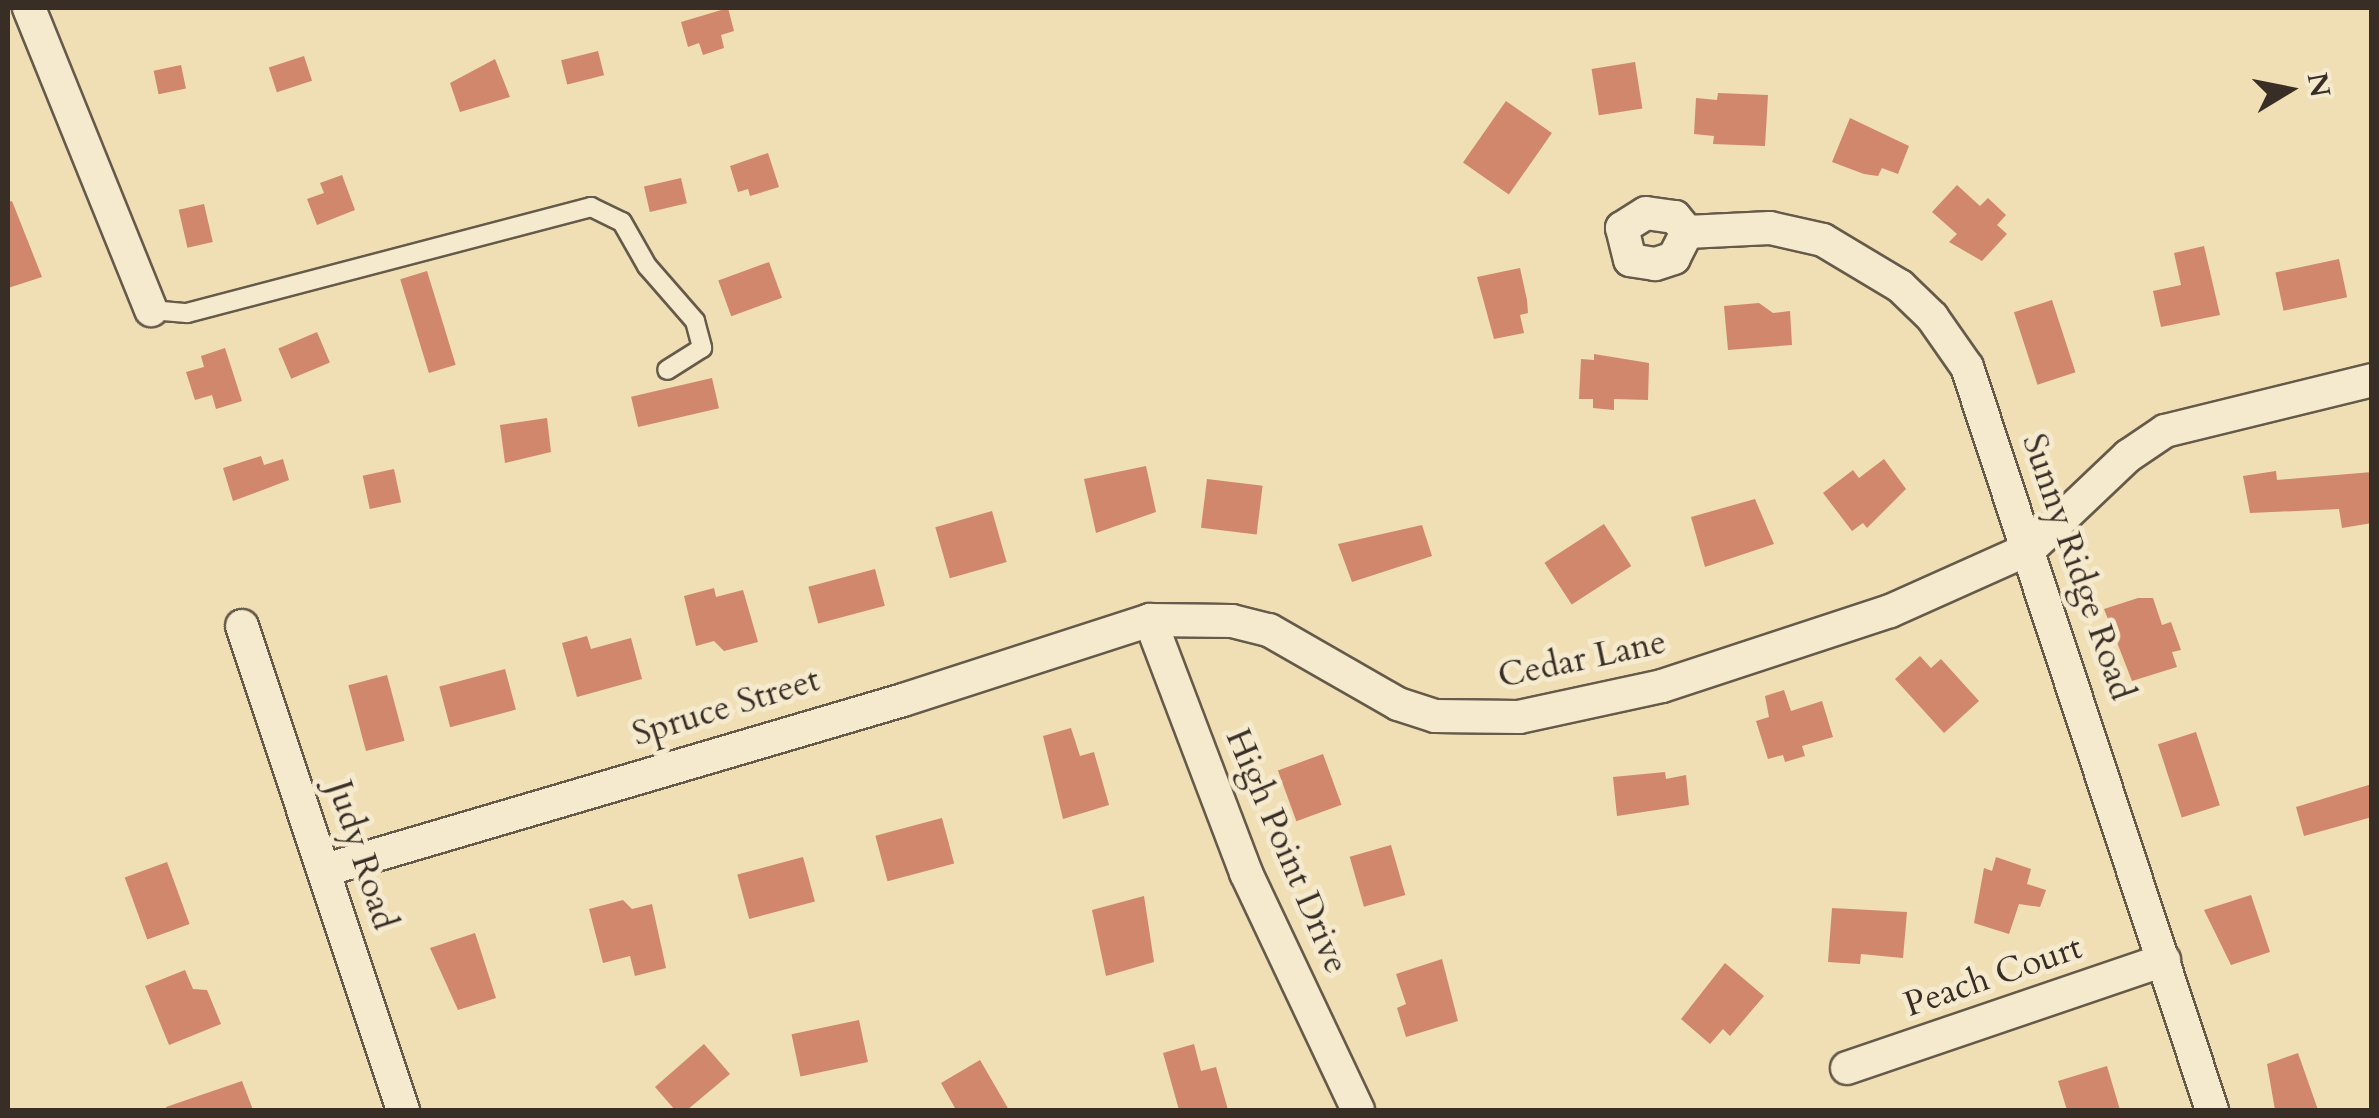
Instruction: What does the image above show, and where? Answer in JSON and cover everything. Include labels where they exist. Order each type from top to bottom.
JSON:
[{"type":"street","points":[[30,8],[151,310]]},
{"type":"street","name":"Sunny Ridge Road","points":[[1687,232],[1770,228],[1823,240],[1900,286],[1932,317],[1967,367],[2031,548],[2212,1110]]},
{"type":"street","points":[[2031,548],[2128,456],[2164,431],[2372,380]]},
{"type":"street","name":"Cedar Lane","points":[[1150,620],[1232,621],[1269,630],[1398,704],[1478,721],[1662,686],[1890,611],[2031,548]]},
{"type":"street","name":"Spruce Street","points":[[325,870],[841,713],[903,700],[1150,620]]},
{"type":"street","name":"High Point Drive","points":[[1150,620],[1246,873],[1358,1110]]},
{"type":"street","name":"Judy Road","points":[[242,626],[403,1110]]},
{"type":"street","name":"Peach Court","points":[[1847,1068],[2164,960]]},
{"type":"lane","points":[[151,310],[187,313],[591,208],[622,222],[648,266],[695,320],[702,348],[667,370]]},
{"type":"building","points":[[728,8],[734,31],[721,35],[724,48],[703,55],[699,43],[688,47],[681,22]]},
{"type":"building","points":[[598,51],[604,75],[567,84],[561,60]]},
{"type":"building","points":[[304,56],[312,81],[277,92],[269,67]]},
{"type":"building","points":[[495,59],[510,97],[460,112],[450,83]]},
{"type":"building","points":[[1635,62],[1642,108],[1599,115],[1592,69]]},
{"type":"building","points":[[181,65],[186,88],[159,94],[154,71]]},
{"type":"building","points":[[1718,93],[1768,95],[1765,146],[1713,144],[1714,136],[1694,134],[1696,98],[1717,100]]},
{"type":"building","points":[[1506,101],[1552,133],[1509,195],[1463,162]]},
{"type":"building","points":[[1850,118],[1909,146],[1898,174],[1882,168],[1878,176],[1864,174],[1832,162]]},
{"type":"building","points":[[768,153],[779,187],[750,196],[748,189],[738,192],[730,166]]},
{"type":"building","points":[[342,175],[355,210],[317,225],[307,199],[324,193],[320,183]]},
{"type":"building","points":[[681,178],[687,203],[650,212],[644,187]]},
{"type":"building","points":[[1957,185],[1980,206],[1988,198],[2006,215],[1997,225],[2007,234],[1982,261],[1949,242],[1957,234],[1932,212]]},
{"type":"building","points":[[12,201],[42,277],[8,288],[8,202]]},
{"type":"building","points":[[204,204],[213,242],[187,248],[179,210]]},
{"type":"building","points":[[2204,246],[2220,315],[2161,327],[2153,291],[2181,285],[2174,253]]},
{"type":"building","points":[[2339,259],[2347,297],[2284,311],[2275,273]]},
{"type":"building","points":[[769,262],[782,298],[731,316],[718,280]]},
{"type":"building","points":[[1520,268],[1528,313],[1520,315],[1524,333],[1494,339],[1477,277]]},
{"type":"building","points":[[427,271],[456,365],[429,373],[400,279]]},
{"type":"building","points":[[2052,300],[2075,372],[2037,385],[2014,312]]},
{"type":"building","points":[[1759,303],[1773,313],[1790,311],[1792,345],[1728,350],[1724,306]]},
{"type":"building","points":[[317,332],[330,362],[291,379],[278,348]]},
{"type":"building","points":[[225,348],[242,401],[216,409],[212,395],[195,400],[186,372],[204,367],[201,356]]},
{"type":"building","points":[[1594,354],[1649,363],[1648,400],[1614,399],[1614,410],[1593,408],[1593,399],[1579,399],[1581,359],[1594,360]]},
{"type":"building","points":[[712,378],[719,408],[638,427],[631,397]]},
{"type":"building","points":[[547,418],[551,452],[505,463],[500,425]]},
{"type":"building","points":[[261,456],[264,465],[283,459],[289,480],[233,501],[223,468]]},
{"type":"building","points":[[1884,459],[1906,489],[1867,528],[1863,523],[1852,531],[1823,493],[1853,470],[1859,478]]},
{"type":"building","points":[[1146,466],[1156,512],[1096,533],[1084,479]]},
{"type":"building","points":[[394,469],[401,502],[370,509],[363,476]]},
{"type":"building","points":[[2276,471],[2277,480],[2372,472],[2372,523],[2342,528],[2339,509],[2250,513],[2243,476]]},
{"type":"building","points":[[1207,479],[1263,486],[1257,534],[1201,528]]},
{"type":"building","points":[[1755,499],[1774,544],[1705,567],[1691,517]]},
{"type":"building","points":[[992,511],[1007,562],[950,578],[935,527]]},
{"type":"building","points":[[1604,524],[1631,566],[1572,605],[1544,563]]},
{"type":"building","points":[[1422,525],[1432,556],[1352,582],[1338,544]]},
{"type":"building","points":[[875,569],[885,606],[818,624],[808,587]]},
{"type":"building","points":[[714,588],[716,597],[743,590],[758,642],[724,651],[714,641],[696,646],[684,596]]},
{"type":"building","points":[[2138,598],[2153,598],[2162,625],[2171,622],[2181,650],[2172,652],[2177,667],[2132,681],[2104,609]]},
{"type":"building","points":[[587,636],[591,649],[631,638],[642,679],[577,697],[562,643]]},
{"type":"building","points":[[1920,656],[1931,668],[1941,659],[1979,701],[1944,733],[1895,679]]},
{"type":"building","points":[[505,669],[516,710],[450,727],[439,687]]},
{"type":"building","points":[[387,675],[405,741],[366,751],[348,685]]},
{"type":"building","points":[[1784,690],[1791,711],[1822,701],[1833,737],[1802,746],[1805,756],[1785,762],[1783,755],[1768,759],[1756,721],[1769,717],[1765,696]]},
{"type":"building","points":[[1071,728],[1080,756],[1094,752],[1109,805],[1063,819],[1043,736]]},
{"type":"building","points":[[2196,732],[2220,805],[2182,818],[2158,744]]},
{"type":"building","points":[[1323,754],[1341,805],[1296,821],[1278,770]]},
{"type":"building","points":[[1665,772],[1666,779],[1686,775],[1689,805],[1617,816],[1613,777]]},
{"type":"building","points":[[2372,784],[2372,817],[2304,836],[2296,807]]},
{"type":"building","points":[[942,818],[954,863],[888,881],[875,836]]},
{"type":"building","points":[[1391,845],[1405,895],[1364,907],[1350,857]]},
{"type":"building","points":[[803,857],[815,901],[749,919],[737,875]]},
{"type":"building","points":[[1996,857],[2031,869],[2027,884],[2046,890],[2040,907],[2019,904],[2009,934],[1974,923],[1984,868],[1992,871]]},
{"type":"building","points":[[167,862],[190,924],[147,939],[125,877]]},
{"type":"building","points":[[2251,895],[2270,952],[2231,965],[2204,910]]},
{"type":"building","points":[[1144,896],[1154,962],[1106,976],[1092,910]]},
{"type":"building","points":[[623,900],[632,909],[652,904],[666,968],[635,976],[630,956],[603,963],[589,909]]},
{"type":"building","points":[[1832,908],[1907,912],[1903,958],[1861,954],[1860,964],[1828,962]]},
{"type":"building","points":[[475,933],[496,998],[458,1010],[430,948]]},
{"type":"building","points":[[1442,959],[1458,1021],[1406,1037],[1397,1008],[1406,1004],[1396,974]]},
{"type":"building","points":[[1725,963],[1764,996],[1730,1036],[1723,1029],[1710,1044],[1681,1019]]},
{"type":"building","points":[[185,970],[193,989],[207,990],[221,1024],[169,1045],[145,986]]},
{"type":"building","points":[[859,1020],[868,1062],[800,1076],[792,1034]]},
{"type":"building","points":[[704,1044],[730,1074],[687,1110],[675,1110],[655,1087]]},
{"type":"building","points":[[1194,1044],[1201,1071],[1216,1067],[1228,1110],[1179,1110],[1163,1053]]},
{"type":"building","points":[[2298,1053],[2318,1110],[2275,1110],[2267,1064]]},
{"type":"building","points":[[980,1060],[1009,1110],[956,1110],[941,1083]]},
{"type":"building","points":[[2107,1066],[2120,1110],[2067,1110],[2058,1081]]},
{"type":"building","points":[[242,1081],[253,1110],[167,1110],[166,1107]]}]
